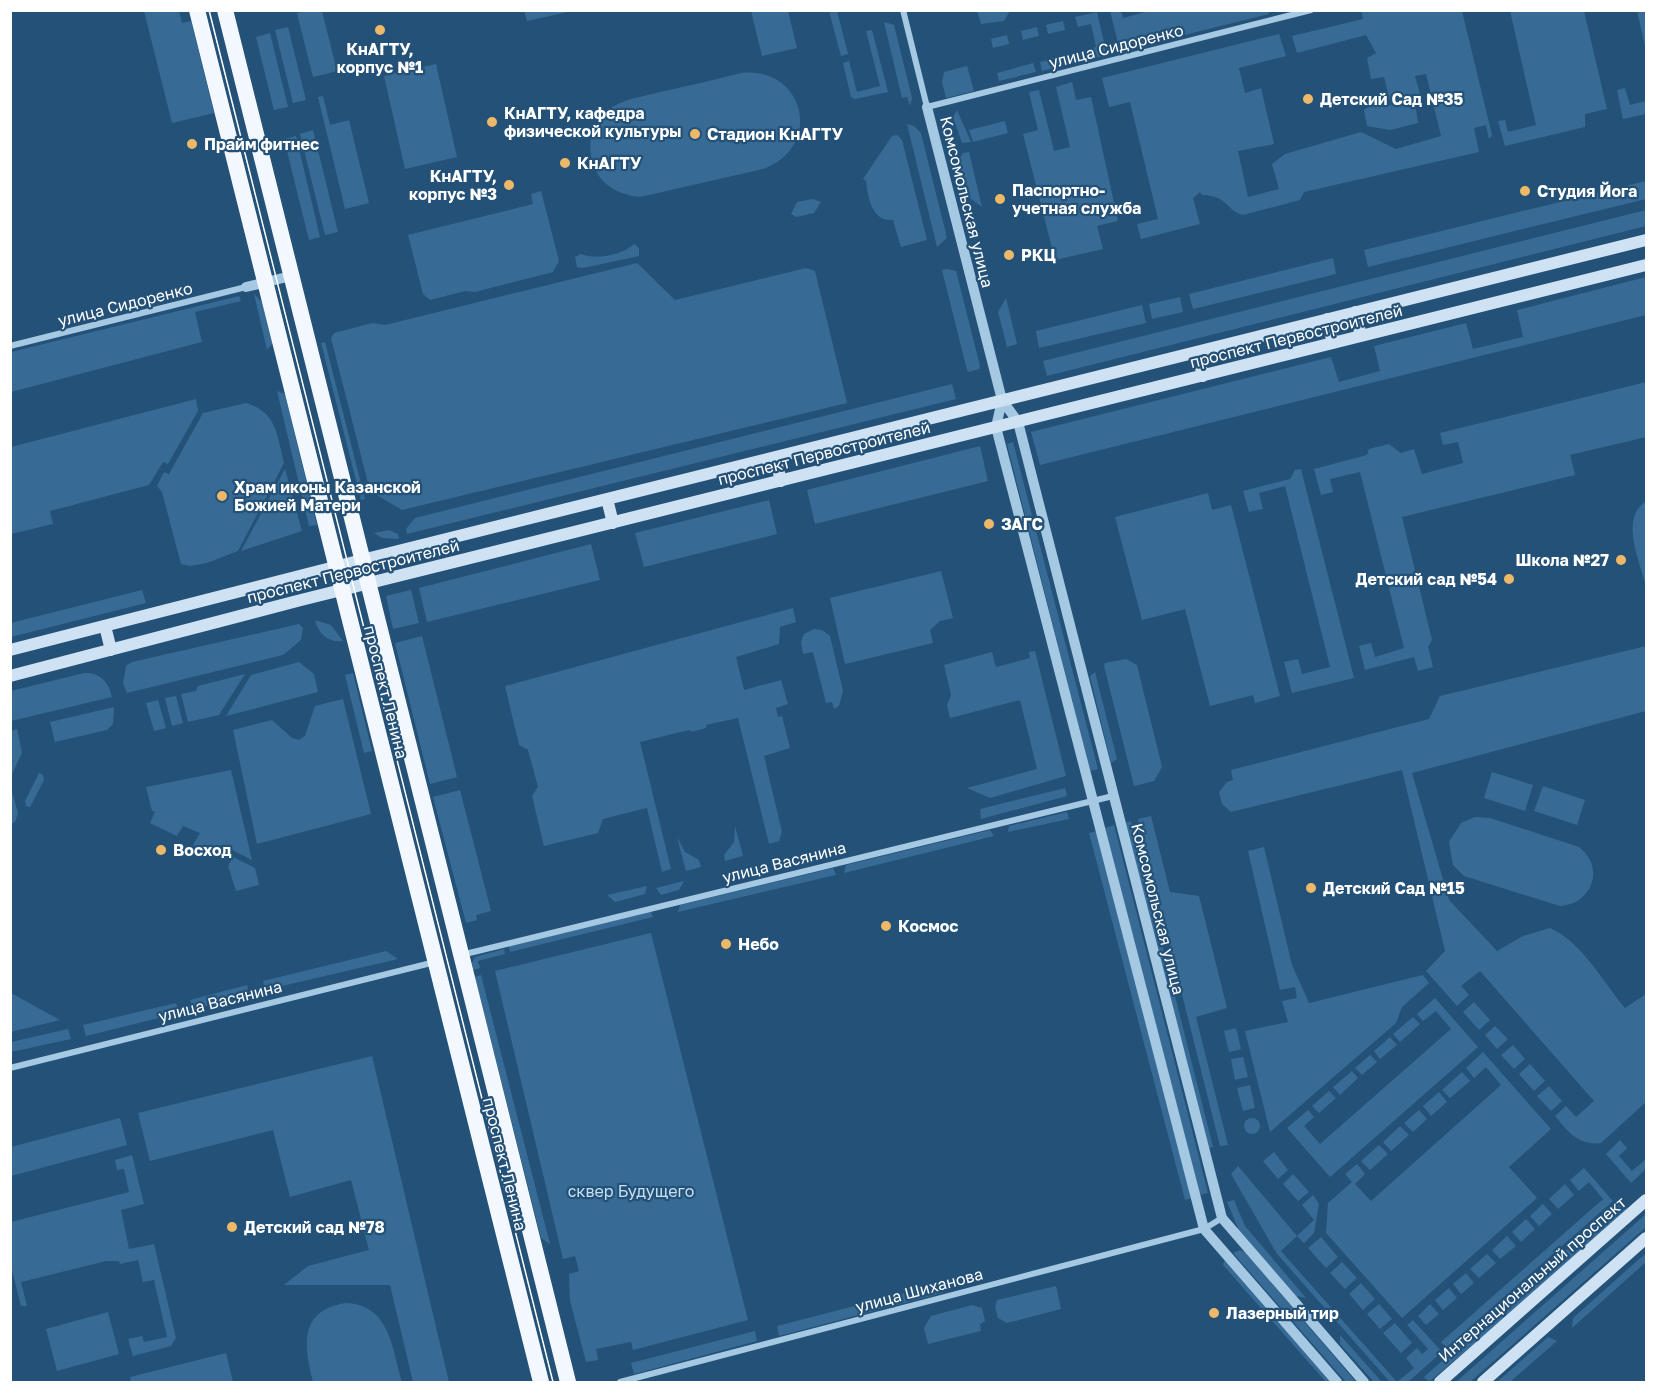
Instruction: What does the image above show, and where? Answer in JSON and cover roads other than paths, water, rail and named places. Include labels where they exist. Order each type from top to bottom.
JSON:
[{"type":"highway","name":"проспект Ленина","points":[[197,10],[541,1383]]},
{"type":"highway","name":"проспект Ленина","points":[[225,10],[568,1383]]},
{"type":"highway","points":[[436,962],[461,956]]},
{"type":"highway","points":[[491,1181],[516,1175]]},
{"type":"main road","name":"проспект Первостроителей","points":[[10,650],[335,566],[1647,240]]},
{"type":"main road","name":"проспект Первостроителей","points":[[10,675],[368,583],[1647,265]]},
{"type":"main road","points":[[1355,312],[1361,336]]},
{"type":"main road","points":[[1327,319],[1333,343]]},
{"type":"main road","points":[[1197,352],[1203,376]]},
{"type":"main road","points":[[775,457],[781,480]]},
{"type":"main road","points":[[607,499],[613,522]]},
{"type":"main road","points":[[105,626],[111,650]]},
{"type":"main road","name":"Интернациональный проспект","points":[[1440,1383],[1647,1200]]},
{"type":"main road","points":[[1483,1383],[1647,1238]]},
{"type":"street","name":"Комсомольская улица","points":[[903,10],[1002,400],[1018,422],[1222,1218],[1364,1383]]},
{"type":"street","name":"улица Сидоренко","points":[[927,107],[1311,10]]},
{"type":"street","points":[[246,287],[291,276]]},
{"type":"street","name":"улица Сидоренко","points":[[10,346],[246,287]]},
{"type":"street","name":"Комсомольская улица","points":[[1002,400],[996,427],[1204,1229],[1336,1383]]},
{"type":"street","name":"улица Васянина","points":[[461,956],[1113,796]]},
{"type":"street","name":"улица Васянина","points":[[10,1068],[436,962]]},
{"type":"street","name":"улица Шиханова","points":[[620,1383],[1204,1229],[1222,1218]]},
{"type":"tram line","points":[[209,10],[553,1382]]},
{"type":"place","name":"КнАГТУ, корпус №1","points":[[380,30]]},
{"type":"place","name":"Детский Сад №35","points":[[1308,99]]},
{"type":"place","name":"КнАГТУ, кафедра физической культуры","points":[[492,122]]},
{"type":"place","name":"Стадион КнАГТУ","points":[[695,134]]},
{"type":"place","name":"Прайм фитнес","points":[[192,144]]},
{"type":"place","name":"КнАГТУ","points":[[565,163]]},
{"type":"place","name":"КнАГТУ, корпус №3","points":[[509,185]]},
{"type":"place","name":"Студия Йога","points":[[1525,191]]},
{"type":"place","name":"Паспортно- учетная служба","points":[[1000,199]]},
{"type":"place","name":"РКЦ","points":[[1009,255]]},
{"type":"place","name":"Храм иконы Казанской Божией Матери","points":[[222,496]]},
{"type":"place","name":"ЗАГС","points":[[989,524]]},
{"type":"place","name":"Школа №27","points":[[1621,560]]},
{"type":"place","name":"Детский сад №54","points":[[1509,579]]},
{"type":"place","name":"Восход","points":[[161,850]]},
{"type":"place","name":"Детский Сад №15","points":[[1311,888]]},
{"type":"place","name":"Космос","points":[[886,926]]},
{"type":"place","name":"Небо","points":[[726,944]]},
{"type":"place","name":"Детский сад №78","points":[[232,1227]]},
{"type":"place","name":"Лазерный тир","points":[[1214,1313]]},
{"type":"park label","name":"сквер Будущего","points":[[631,1191]]}]
